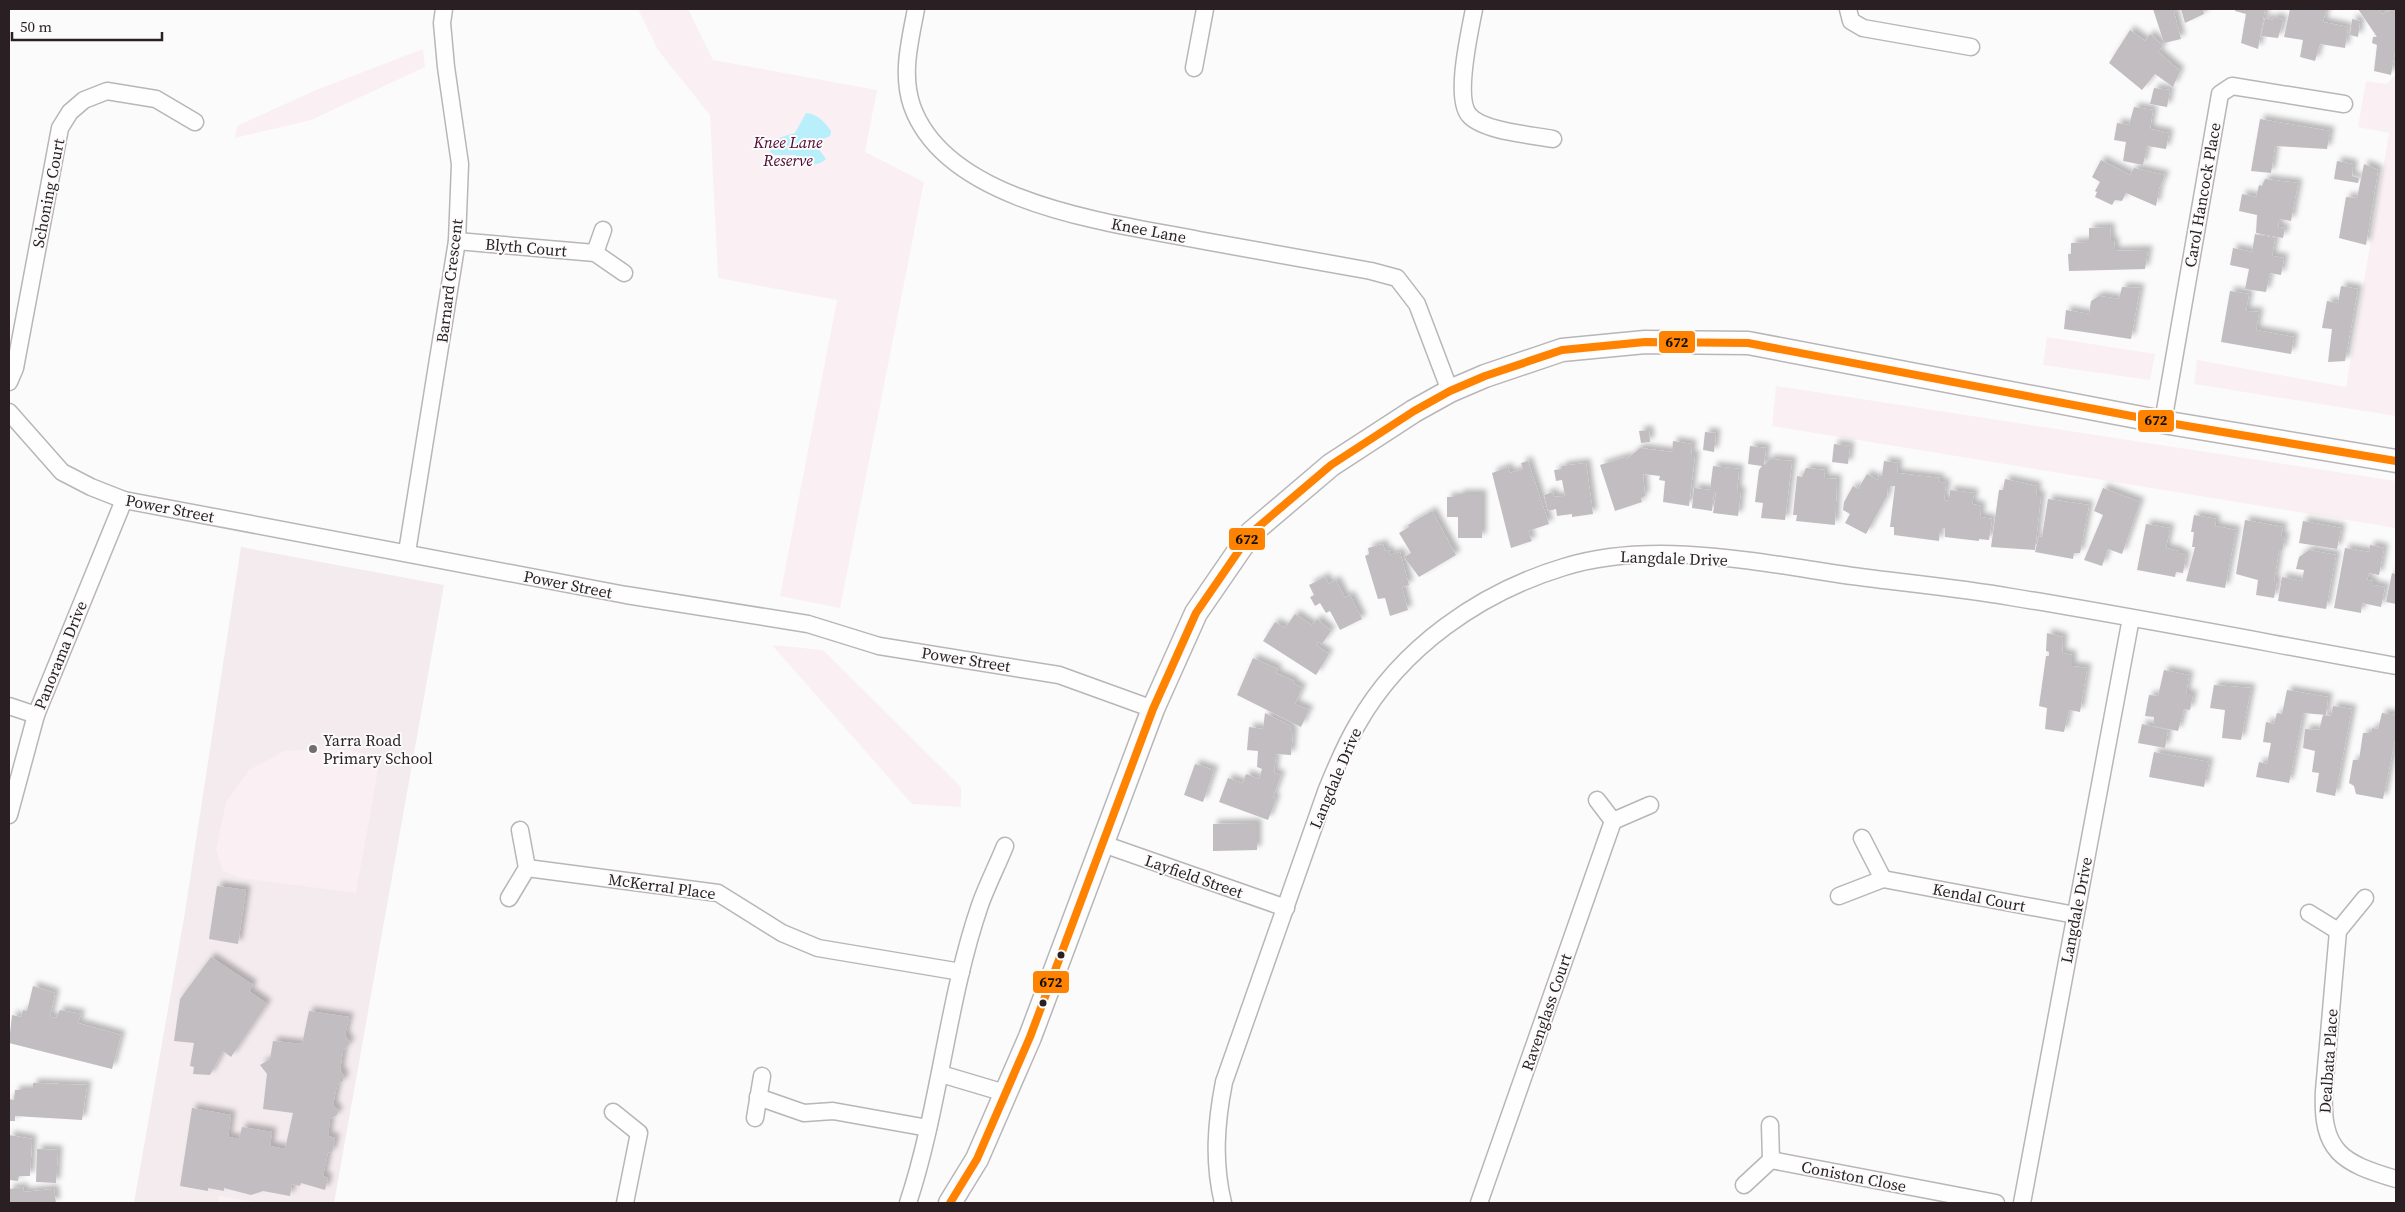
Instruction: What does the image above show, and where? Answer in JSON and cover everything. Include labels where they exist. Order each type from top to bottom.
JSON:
[{"type":"main road","points":[[950,1203],[977,1159],[1004,1093],[1030,1037],[1153,709],[1196,613],[1251,533],[1330,465],[1414,411],[1450,391],[1485,376],[1562,350],[1645,342],[1748,343],[2162,422],[2396,461]]},
{"type":"street","name":"Barnard Crescent","points":[[407,552],[457,241],[460,164],[446,67],[442,23],[444,9]]},
{"type":"street","name":"Knee Lane","points":[[916,9],[906,76],[912,106],[932,140],[960,166],[997,187],[1047,209],[1094,220],[1397,278],[1416,304],[1450,391]]},
{"type":"street","points":[[1194,68],[1205,9]]},
{"type":"street","points":[[1474,9],[1463,68],[1462,97],[1468,114],[1486,126],[1553,139]]},
{"type":"street","points":[[1848,9],[1851,22],[1863,28],[1971,47]]},
{"type":"street","name":"Carol Hancock Place","points":[[2162,422],[2220,94],[2232,86],[2344,104]]},
{"type":"street","name":"Schoning Court","points":[[9,382],[15,368],[60,128],[70,112],[84,100],[107,91],[156,99],[195,122]]},
{"type":"street","points":[[603,230],[595,253],[624,274]]},
{"type":"street","name":"Blyth Court","points":[[457,241],[595,253]]},
{"type":"street","name":"Power Street","points":[[9,412],[62,472],[91,487],[124,500],[407,552],[626,595],[808,624],[880,646],[1059,674],[1153,709]]},
{"type":"street","name":"Panorama Drive","points":[[9,815],[36,715],[124,500]]},
{"type":"street","name":"Langdale Drive","points":[[1223,1203],[1215,1148],[1224,1082],[1327,789],[1343,751],[1358,722],[1399,668],[1432,636],[1476,606],[1520,583],[1566,566],[1611,557],[1650,555],[1719,558],[2008,596],[2396,666]]},
{"type":"street","name":"Langdale Drive","points":[[2022,1203],[2131,618]]},
{"type":"street","points":[[9,706],[36,715]]},
{"type":"street","points":[[1596,800],[1614,822],[1650,805]]},
{"type":"street","name":"Ravenglass Court","points":[[1479,1203],[1614,822]]},
{"type":"street","points":[[509,898],[527,868],[520,830]]},
{"type":"street","points":[[1839,896],[1883,879],[1862,838]]},
{"type":"street","name":"Layfield Street","points":[[1103,844],[1286,908]]},
{"type":"street","points":[[908,1203],[920,1168],[962,972],[980,905],[1005,846]]},
{"type":"street","name":"McKerral Place","points":[[527,868],[718,893],[782,933],[818,948],[962,972]]},
{"type":"street","name":"Kendal Court","points":[[1883,879],[2075,915]]},
{"type":"street","points":[[2309,913],[2338,932],[2365,898]]},
{"type":"street","name":"Dealbata Place","points":[[2338,932],[2324,1091],[2323,1112],[2327,1135],[2341,1154],[2361,1168],[2396,1178]]},
{"type":"street","points":[[941,1074],[1004,1093]]},
{"type":"street","points":[[755,1118],[762,1076]]},
{"type":"street","points":[[758,1097],[804,1113],[833,1111],[928,1128]]},
{"type":"street","points":[[613,1112],[639,1133],[625,1203]]},
{"type":"street","points":[[1744,1185],[1771,1160],[1770,1125]]},
{"type":"street","name":"Coniston Close","points":[[1771,1160],[1996,1203]]},
{"type":"shaded area","name":"Yarra Road Primary School","points":[[241,547],[444,585],[334,1203],[134,1203],[185,912]]},
{"type":"green space","name":"Knee Lane Reserve","points":[[638,9],[688,9],[713,60],[877,90],[865,152],[924,182],[840,608],[780,596],[837,300],[718,278],[710,115],[658,50]]},
{"type":"green space","points":[[423,49],[425,67],[311,120],[235,138],[237,126],[316,90]]},
{"type":"green space","points":[[2396,74],[2396,416],[2194,384],[2197,360],[2346,387],[2389,133],[2358,127],[2366,81],[2387,84]]},
{"type":"green space","points":[[2047,337],[2155,354],[2150,380],[2043,365]]},
{"type":"green space","points":[[1776,386],[2396,481],[2396,528],[1772,426]]},
{"type":"green space","points":[[772,645],[823,650],[961,787],[961,807],[912,804]]},
{"type":"green space","points":[[351,750],[380,759],[356,893],[241,878],[223,871],[216,850],[226,802],[249,770],[284,751]]},
{"type":"green space","points":[[219,1196],[261,1203],[218,1203]]},
{"type":"water","points":[[806,113],[810,113],[820,119],[831,131],[830,136],[821,140],[818,148],[826,159],[818,164],[810,164],[795,155],[774,155],[770,152],[770,147],[775,141],[795,133]]},
{"type":"building","points":[[2153,9],[2181,9],[2174,12],[2181,39],[2164,43]]},
{"type":"building","points":[[2181,9],[2203,9],[2204,14],[2185,23]]},
{"type":"building","points":[[2235,9],[2265,9],[2258,49],[2241,43],[2246,14],[2235,11]]},
{"type":"building","points":[[2290,9],[2326,10],[2323,22],[2348,27],[2345,48],[2320,44],[2315,61],[2300,57],[2303,40],[2284,37]]},
{"type":"building","points":[[2358,9],[2378,9],[2382,14],[2393,9],[2396,10],[2396,45],[2391,75],[2374,71],[2377,45],[2372,43],[2373,37],[2377,37]]},
{"type":"building","points":[[2274,17],[2283,21],[2278,38],[2261,36],[2265,18],[2273,20]]},
{"type":"building","points":[[2352,19],[2360,21],[2358,37],[2350,35]]},
{"type":"building","points":[[2130,30],[2145,41],[2150,34],[2163,46],[2158,52],[2180,71],[2173,87],[2155,74],[2142,90],[2109,63]]},
{"type":"building","points":[[2154,88],[2170,90],[2167,107],[2150,104]]},
{"type":"building","points":[[2134,107],[2153,110],[2150,129],[2169,133],[2166,149],[2147,146],[2143,165],[2123,161],[2126,142],[2114,140],[2117,123],[2129,125]]},
{"type":"building","points":[[2260,119],[2330,131],[2327,149],[2275,146],[2271,173],[2251,171]]},
{"type":"building","points":[[2101,160],[2130,175],[2134,168],[2165,175],[2159,189],[2156,206],[2126,193],[2122,201],[2115,200],[2112,205],[2095,197],[2097,192],[2095,191],[2100,182],[2092,177]]},
{"type":"building","points":[[2337,161],[2353,164],[2352,176],[2359,178],[2358,183],[2334,179]]},
{"type":"building","points":[[2364,164],[2378,170],[2366,245],[2339,238],[2346,197],[2357,198]]},
{"type":"building","points":[[2265,179],[2298,183],[2291,221],[2279,219],[2278,227],[2285,228],[2283,238],[2256,233],[2257,215],[2239,211],[2242,194],[2256,197],[2259,185],[2262,186]]},
{"type":"building","points":[[2110,227],[2111,241],[2114,241],[2115,251],[2148,250],[2145,269],[2069,271],[2068,254],[2071,254],[2071,243],[2089,242],[2089,228]]},
{"type":"building","points":[[2255,234],[2275,238],[2272,256],[2284,258],[2281,275],[2270,273],[2266,292],[2245,289],[2249,269],[2230,265],[2233,248],[2252,252]]},
{"type":"building","points":[[2341,286],[2358,289],[2345,361],[2328,362],[2332,329],[2322,328],[2327,301],[2338,303]]},
{"type":"building","points":[[2122,287],[2140,288],[2131,339],[2064,329],[2066,310],[2089,314],[2091,301],[2099,296],[2119,299]]},
{"type":"building","points":[[2230,291],[2249,294],[2246,311],[2259,312],[2256,330],[2294,337],[2291,354],[2221,342]]},
{"type":"building","points":[[1649,430],[1650,442],[1641,443],[1639,431]]},
{"type":"building","points":[[1705,432],[1716,433],[1714,452],[1703,450]]},
{"type":"building","points":[[1673,441],[1692,444],[1691,455],[1695,455],[1689,506],[1663,502],[1665,481],[1659,480],[1660,476],[1643,474],[1645,496],[1641,498],[1642,502],[1615,511],[1600,465],[1626,457],[1627,459],[1640,448],[1672,452]]},
{"type":"building","points":[[1834,444],[1850,446],[1848,464],[1832,462]]},
{"type":"building","points":[[1750,446],[1766,448],[1764,465],[1770,459],[1792,461],[1785,520],[1761,518],[1763,503],[1755,502],[1759,470],[1762,466],[1748,464]]},
{"type":"building","points":[[1528,461],[1549,524],[1528,531],[1532,541],[1511,548],[1492,473],[1508,467],[1510,473],[1523,469],[1521,463]]},
{"type":"building","points":[[1884,461],[1898,463],[1897,473],[1940,478],[1939,482],[1946,483],[1944,500],[1949,501],[1950,490],[1974,493],[1972,504],[1981,506],[1980,517],[1992,519],[1989,540],[1979,539],[1979,541],[1945,537],[1945,528],[1940,528],[1939,541],[1894,535],[1894,527],[1890,527],[1895,486],[1888,486],[1887,496],[1866,534],[1845,523],[1850,514],[1843,510],[1844,502],[1853,486],[1858,489],[1867,474],[1878,480],[1879,475],[1882,476]]},
{"type":"building","points":[[1586,463],[1593,514],[1572,517],[1572,514],[1557,516],[1556,509],[1548,511],[1544,495],[1553,492],[1554,497],[1565,496],[1562,480],[1556,481],[1554,470],[1562,469],[1562,466]]},
{"type":"building","points":[[1713,466],[1739,469],[1737,491],[1741,491],[1738,516],[1713,513],[1716,493],[1714,492],[1712,511],[1692,508],[1694,488],[1710,490]]},
{"type":"building","points":[[1806,468],[1825,470],[1824,478],[1837,479],[1835,525],[1796,521],[1797,515],[1793,515],[1797,476],[1802,477]]},
{"type":"building","points":[[2005,479],[2037,486],[2036,495],[2041,495],[2035,550],[1991,547],[1999,490],[2003,490]]},
{"type":"building","points":[[2103,488],[2140,502],[2122,554],[2108,549],[2102,566],[2084,560],[2103,515],[2094,511]]},
{"type":"building","points":[[1459,494],[1482,494],[1482,538],[1458,538],[1458,517],[1447,517],[1447,497],[1459,497]]},
{"type":"building","points":[[2048,499],[2089,505],[2080,553],[2074,553],[2073,559],[2035,552],[2039,536],[2042,537]]},
{"type":"building","points":[[1432,511],[1456,555],[1419,577],[1404,557],[1411,553],[1399,533],[1409,527],[1408,525]]},
{"type":"building","points":[[2194,515],[2216,519],[2215,526],[2236,530],[2225,588],[2186,581],[2195,547],[2192,547],[2194,532],[2191,532]]},
{"type":"building","points":[[2245,520],[2283,527],[2281,536],[2285,536],[2282,551],[2279,550],[2274,581],[2277,581],[2274,598],[2256,595],[2258,580],[2236,574]]},
{"type":"building","points":[[2303,521],[2341,528],[2337,549],[2299,543]]},
{"type":"building","points":[[2146,524],[2170,528],[2166,548],[2186,555],[2183,573],[2176,572],[2175,577],[2137,570]]},
{"type":"building","points":[[1383,544],[1385,551],[1389,550],[1390,555],[1400,552],[1409,585],[1402,587],[1408,610],[1390,616],[1385,598],[1378,599],[1365,556],[1369,554],[1368,548]]},
{"type":"building","points":[[2370,545],[2384,548],[2379,575],[2369,573],[2367,580],[2373,581],[2373,585],[2385,587],[2381,607],[2362,603],[2361,613],[2334,608],[2345,548],[2369,552]]},
{"type":"building","points":[[2309,550],[2336,555],[2326,609],[2278,601],[2282,577],[2302,581],[2304,570],[2296,569],[2299,557]]},
{"type":"building","points":[[2395,570],[2396,604],[2386,602],[2392,573],[2395,574]]},
{"type":"building","points":[[1325,577],[1329,584],[1336,580],[1345,598],[1350,595],[1362,619],[1340,630],[1330,611],[1326,613],[1320,603],[1315,606],[1310,597],[1314,595],[1309,585]]},
{"type":"building","points":[[1295,614],[1312,625],[1317,619],[1331,631],[1322,644],[1318,642],[1316,645],[1329,654],[1316,675],[1263,641],[1275,622],[1285,628]]},
{"type":"building","points":[[2047,633],[2063,637],[2062,653],[2072,655],[2072,666],[2087,668],[2080,712],[2069,710],[2064,732],[2045,729],[2047,708],[2039,706],[2046,656],[2049,656],[2049,652],[2046,651]]},
{"type":"building","points":[[1253,658],[1278,669],[1276,673],[1294,681],[1293,683],[1302,688],[1295,704],[1309,710],[1301,727],[1237,695]]},
{"type":"building","points":[[2164,670],[2189,675],[2186,694],[2193,694],[2190,710],[2184,709],[2178,731],[2153,726],[2154,717],[2145,716],[2149,695],[2158,696]]},
{"type":"building","points":[[2214,685],[2251,688],[2241,740],[2222,738],[2225,710],[2210,708]]},
{"type":"building","points":[[2287,690],[2328,697],[2326,715],[2303,713],[2289,783],[2256,777],[2259,762],[2267,764],[2271,743],[2263,742],[2266,722],[2274,724],[2277,713],[2282,714]]},
{"type":"building","points":[[2333,706],[2352,709],[2335,796],[2316,792],[2319,773],[2312,772],[2315,751],[2303,748],[2305,729],[2319,730],[2323,715],[2331,716]]},
{"type":"building","points":[[1265,713],[1291,726],[1290,730],[1293,730],[1291,755],[1276,754],[1274,773],[1281,775],[1273,797],[1276,799],[1268,820],[1219,802],[1228,778],[1243,783],[1246,774],[1259,779],[1262,769],[1257,767],[1258,751],[1247,750],[1249,727],[1263,729]]},
{"type":"building","points":[[2382,713],[2396,715],[2396,735],[2383,799],[2356,794],[2354,786],[2349,783],[2353,760],[2359,760],[2363,733],[2371,733],[2372,728],[2378,729]]},
{"type":"building","points":[[2142,724],[2168,730],[2165,748],[2138,743]]},
{"type":"building","points":[[2154,752],[2209,762],[2204,787],[2149,777]]},
{"type":"building","points":[[1195,764],[1214,770],[1203,802],[1184,795]]},
{"type":"building","points":[[1257,823],[1257,850],[1213,851],[1213,824]]},
{"type":"building","points":[[217,886],[246,890],[238,944],[209,939]]},
{"type":"building","points":[[211,957],[253,985],[249,991],[267,1004],[231,1057],[223,1051],[210,1075],[193,1074],[194,1067],[190,1066],[194,1043],[174,1041],[180,999]]},
{"type":"building","points":[[33,986],[55,993],[50,1017],[56,1018],[60,1010],[81,1014],[78,1023],[121,1035],[112,1069],[9,1043],[12,1015],[21,1017],[23,1010],[27,1011]]},
{"type":"building","points":[[309,1011],[349,1017],[345,1035],[350,1043],[343,1051],[340,1070],[344,1076],[343,1081],[337,1085],[333,1105],[338,1111],[337,1115],[330,1119],[328,1136],[335,1138],[332,1153],[328,1152],[323,1176],[328,1178],[325,1190],[301,1183],[300,1186],[292,1184],[290,1196],[263,1191],[251,1195],[224,1188],[224,1191],[208,1188],[208,1191],[180,1186],[192,1108],[231,1115],[228,1137],[239,1139],[242,1127],[272,1132],[270,1146],[285,1149],[293,1113],[263,1109],[267,1074],[260,1065],[270,1059],[273,1041],[302,1044]]},
{"type":"building","points":[[33,1083],[87,1085],[82,1120],[15,1116],[15,1121],[9,1121],[9,1099],[14,1100],[15,1090],[32,1090]]},
{"type":"building","points":[[9,1135],[32,1139],[30,1176],[19,1176],[18,1181],[9,1180]]},
{"type":"building","points":[[37,1149],[58,1150],[56,1183],[36,1182]]},
{"type":"building","points":[[23,1187],[24,1192],[54,1189],[56,1203],[9,1203],[9,1189]]},
{"type":"transit line","name":"672","points":[[950,1203],[977,1159],[1030,1037],[1153,709],[1196,613],[1251,533],[1331,465],[1414,411],[1450,391],[1485,376],[1562,350],[1645,342],[1748,343],[2163,422],[2396,461]]},
{"type":"place","name":"Yarra Road Primary School","points":[[313,749]]}]
